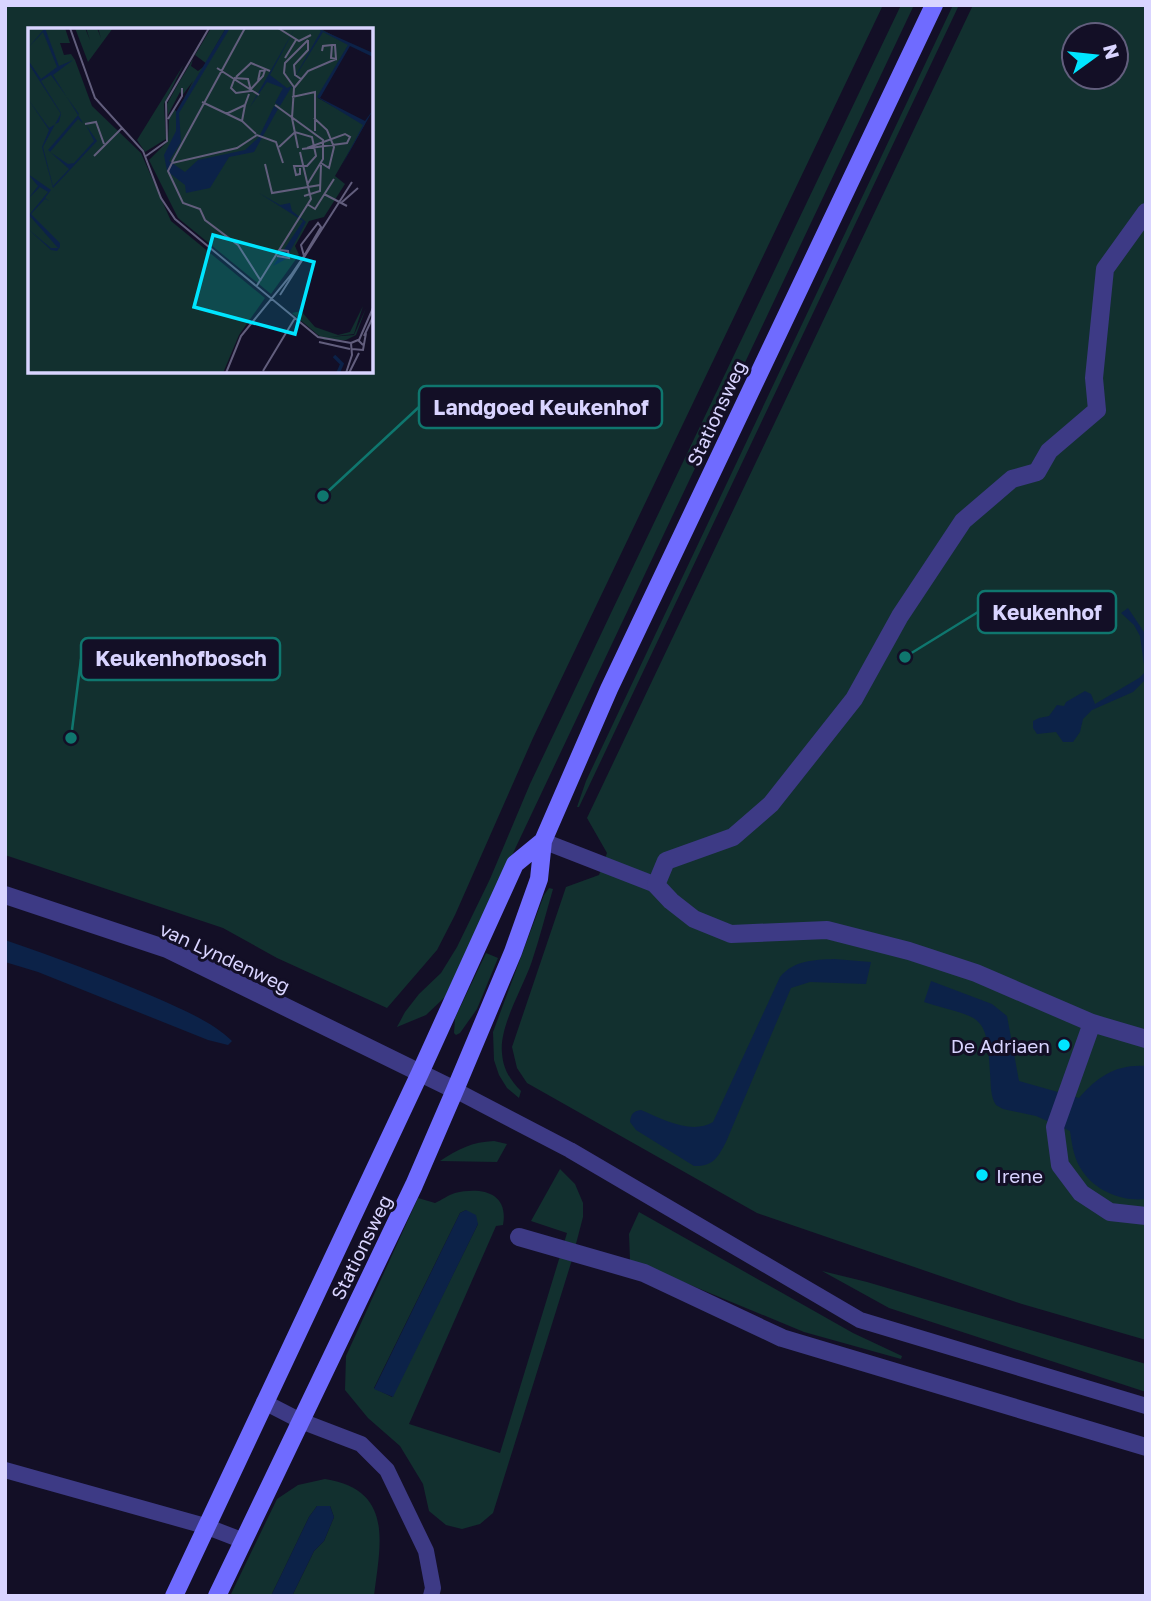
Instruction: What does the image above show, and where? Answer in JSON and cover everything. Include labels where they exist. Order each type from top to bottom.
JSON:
[{"type":"main road","name":"Stationsweg","points":[[217,1596],[414,1185],[456,1090],[535,891],[539,878],[542,841],[609,689],[933,5]]},
{"type":"main road","name":"Stationsweg","points":[[174,1596],[420,1073],[515,864],[542,841]]},
{"type":"street","points":[[1146,212],[1105,269],[1094,378],[1097,411],[1049,451],[1037,472],[1012,479],[963,521],[900,616],[854,699],[771,804],[733,837],[666,861],[656,885],[694,919],[731,934],[827,930],[976,973],[1092,1023],[1146,1039]]},
{"type":"street","name":"van Lyndenweg","points":[[5,895],[167,950],[420,1073]]},
{"type":"street","points":[[1092,1023],[1055,1127],[1060,1165],[1080,1193],[1110,1212],[1146,1216]]},
{"type":"street","points":[[420,1073],[456,1090]]},
{"type":"street","points":[[519,1237],[644,1273],[782,1338],[1146,1447]]},
{"type":"lane","points":[[542,841],[656,885]]},
{"type":"lane","points":[[456,1090],[558,1143],[860,1320],[1146,1406]]},
{"type":"lane","points":[[264,1402],[301,1421],[361,1444],[387,1470],[426,1551],[433,1588],[431,1596]]},
{"type":"lane","points":[[5,1470],[205,1526],[244,1541]]},
{"type":"green space","points":[[5,5],[883,5],[533,738],[437,950],[387,1008],[277,958],[223,928],[5,855]]},
{"type":"green space","points":[[901,5],[914,5],[445,997],[426,1015],[397,1027],[419,994],[441,973],[457,947],[490,879],[530,784]]},
{"type":"green space","points":[[953,5],[959,5],[577,807],[586,781]]},
{"type":"green space","points":[[973,5],[1146,5],[1146,1340],[1022,1304],[757,1213],[527,1083],[517,1068],[512,1047],[566,887],[599,875],[607,853],[587,818]]},
{"type":"green space","points":[[549,888],[553,889],[538,943],[508,1019],[502,1042],[504,1064],[510,1078],[521,1091],[519,1098],[507,1088],[499,1075],[494,1060],[493,1032],[544,895]]},
{"type":"green space","points":[[486,953],[498,958],[477,1009],[456,1035],[455,1018]]},
{"type":"green space","points":[[494,1141],[507,1144],[497,1162],[440,1161],[466,1147]]},
{"type":"green space","points":[[560,1169],[575,1184],[583,1203],[583,1217],[493,1513],[480,1524],[462,1529],[446,1525],[429,1511],[423,1484],[400,1446],[368,1418],[345,1390],[346,1356],[418,1198],[435,1203],[465,1191],[491,1194],[502,1205],[503,1225],[496,1226],[409,1424],[500,1453],[567,1233],[531,1221]],"holes":[[[466,1210],[478,1224],[392,1397],[374,1388],[460,1213]]]},
{"type":"green space","points":[[639,1212],[853,1333],[902,1356],[901,1359],[804,1332],[630,1260],[629,1234]]},
{"type":"green space","points":[[822,1271],[1146,1364],[1146,1392],[889,1308]]},
{"type":"green space","points":[[325,1479],[347,1485],[363,1495],[373,1507],[380,1539],[374,1596],[292,1596],[314,1551],[324,1541],[334,1517],[330,1506],[317,1506],[309,1517],[271,1596],[230,1596],[277,1499],[298,1485]]},
{"type":"water","points":[[1128,608],[1146,635],[1146,679],[1133,692],[1092,710],[1083,719],[1080,732],[1073,742],[1063,742],[1056,732],[1037,734],[1033,721],[1049,716],[1057,705],[1064,706],[1085,691],[1091,694],[1095,704],[1145,672],[1140,636],[1134,625],[1121,613]]},
{"type":"water","points":[[5,940],[173,1005],[204,1021],[232,1041],[228,1045],[208,1040],[38,972],[5,962]]},
{"type":"water","points":[[834,959],[871,962],[866,984],[810,982],[791,988],[726,1142],[714,1160],[706,1165],[694,1166],[636,1130],[630,1122],[631,1117],[634,1112],[641,1110],[687,1126],[705,1126],[713,1122],[780,977],[798,964]]},
{"type":"water","points":[[931,981],[992,1004],[1007,1016],[1019,1081],[1079,1098],[1093,1083],[1117,1069],[1146,1066],[1146,1199],[1119,1197],[1088,1179],[1077,1162],[1070,1131],[1036,1116],[996,1105],[992,1094],[989,1053],[983,1028],[969,1016],[924,1002]]},
{"type":"water","points":[[466,1210],[476,1215],[478,1224],[393,1397],[374,1389],[460,1213]]},
{"type":"water","points":[[317,1506],[330,1506],[334,1517],[324,1541],[314,1551],[292,1596],[271,1596],[309,1517]]},
{"type":"place","name":"Landgoed Keukenhof","points":[[323,496]]},
{"type":"place","name":"Keukenhof","points":[[905,657]]},
{"type":"place","name":"Keukenhofbosch","points":[[71,738]]},
{"type":"place","name":"De Adriaen","points":[[1064,1045]]},
{"type":"place","name":"Irene","points":[[982,1175]]}]
